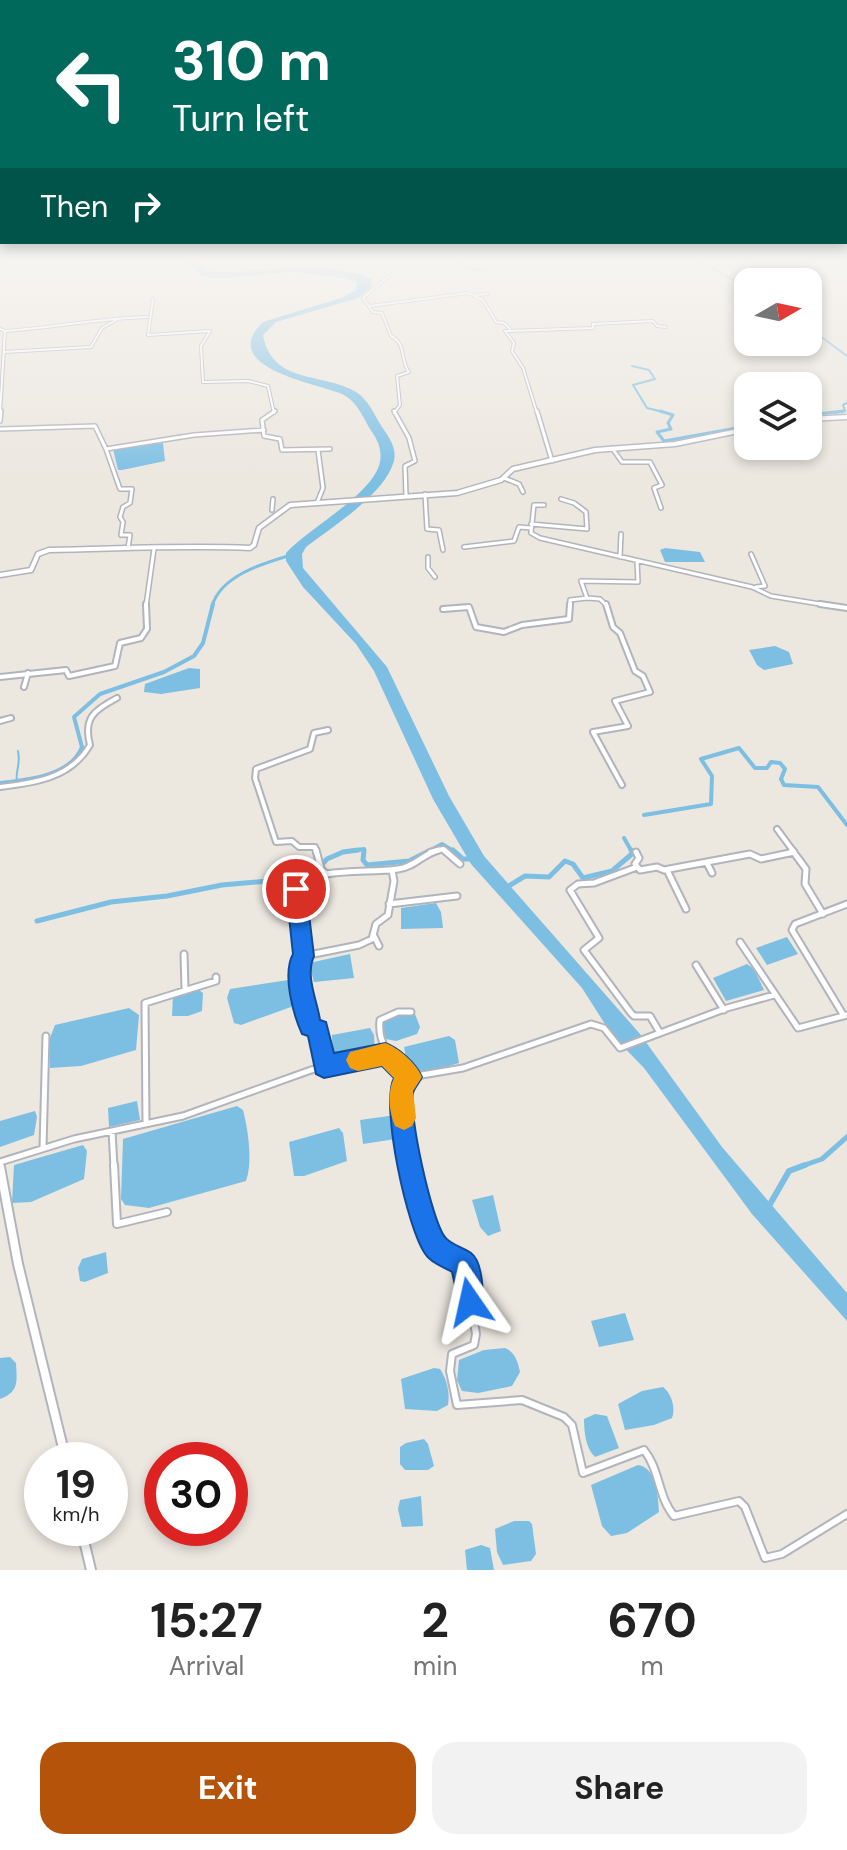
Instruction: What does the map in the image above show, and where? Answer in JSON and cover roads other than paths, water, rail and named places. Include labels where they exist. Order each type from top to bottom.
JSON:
[{"type":"main road","points":[[822,418],[847,417]]},
{"type":"main road","points":[[0,575],[31,570],[38,554],[49,550],[154,549],[182,545],[250,548],[254,545],[259,528],[284,508],[343,500],[457,493],[504,478],[511,470],[612,448],[675,444],[734,432]]},
{"type":"street","points":[[0,421],[5,335]]},
{"type":"street","points":[[4,352],[91,347],[98,335]]},
{"type":"street","points":[[207,335],[201,346],[203,382],[248,381],[268,386],[275,413],[263,418],[264,436],[280,439],[283,452],[330,449]]},
{"type":"street","points":[[391,335],[402,346],[405,367],[409,372],[397,376],[400,405],[393,412],[409,438],[415,461],[405,466],[406,495]]},
{"type":"street","points":[[508,335],[514,343],[512,351],[523,368],[552,461]]},
{"type":"street","points":[[0,429],[34,425],[48,429],[95,426],[120,489],[132,489],[130,503],[123,507],[120,517],[123,522],[121,535],[130,535],[128,548]]},
{"type":"street","points":[[106,449],[185,436],[264,430]]},
{"type":"street","points":[[612,448],[622,462],[649,461],[662,485],[654,488],[661,508]]},
{"type":"street","points":[[317,503],[323,488],[318,450]]},
{"type":"street","points":[[504,478],[519,484],[523,492]]},
{"type":"street","points":[[425,494],[427,529],[439,530],[443,550]]},
{"type":"street","points":[[272,510],[273,499]]},
{"type":"street","points":[[464,547],[514,541],[519,527],[587,529],[586,512],[574,503],[561,499]]},
{"type":"street","points":[[544,505],[534,505],[531,526],[532,535],[540,538],[754,588],[771,596],[847,608]]},
{"type":"street","points":[[620,557],[621,534]]},
{"type":"street","points":[[0,677],[66,670],[69,676],[116,664],[120,643],[141,638],[147,629],[145,610],[154,549]]},
{"type":"street","points":[[751,554],[765,586],[754,588]]},
{"type":"street","points":[[428,557],[428,568],[435,577]]},
{"type":"street","points":[[656,559],[656,565]]},
{"type":"street","points":[[587,598],[581,581],[638,582],[637,561]]},
{"type":"street","points":[[443,609],[469,607],[478,628],[508,632],[522,625],[569,619],[570,600],[600,599],[606,604],[613,627],[620,633],[635,671],[644,677],[650,692],[616,700],[628,726],[593,732],[622,785]]},
{"type":"street","points":[[24,687],[28,673]]},
{"type":"street","points":[[0,787],[36,780],[78,766],[90,745],[84,728],[86,722],[97,709],[117,698]]},
{"type":"street","points":[[0,721],[11,718]]},
{"type":"street","points":[[328,730],[314,733],[310,749],[258,767],[255,772],[276,842],[292,841],[299,847],[315,847],[320,866],[326,874],[411,866],[438,849],[443,849],[460,864]]},
{"type":"street","points":[[777,829],[806,869],[805,884],[823,914]]},
{"type":"street","points":[[636,852],[637,867]]},
{"type":"street","points":[[660,1033],[650,1016],[637,1017],[631,1013],[584,950],[599,938],[570,890],[578,884],[591,884],[637,867],[640,870],[657,867],[667,870],[751,854],[761,859],[794,852]]},
{"type":"street","points":[[707,863],[712,873]]},
{"type":"street","points":[[379,946],[374,936],[375,926],[386,918],[392,870]]},
{"type":"street","points":[[667,870],[686,909]]},
{"type":"street","points":[[296,889],[304,956]]},
{"type":"street","points":[[389,904],[457,896]]},
{"type":"street","points":[[740,942],[798,1028],[846,1015],[792,930],[795,924],[847,904]]},
{"type":"street","points":[[324,1066],[318,1030],[310,1026],[308,1011],[304,1009],[300,961],[304,956],[359,945],[374,936]]},
{"type":"street","points":[[184,954],[185,989]]},
{"type":"street","points":[[696,965],[724,1010]]},
{"type":"street","points":[[146,1123],[145,1003],[216,981],[216,977]]},
{"type":"street","points":[[774,995],[621,1047],[616,1046],[604,1028],[594,1023],[463,1068],[410,1077],[401,1091],[408,1157],[432,1243],[464,1264],[476,1334],[474,1345],[452,1354],[450,1371],[457,1405],[522,1400],[564,1417],[572,1425],[583,1473],[644,1450],[652,1461],[668,1510],[674,1516],[739,1501],[745,1507],[765,1558],[782,1554],[847,1514]]},
{"type":"street","points":[[410,1077],[385,1054],[379,1024],[380,1020],[398,1012],[411,1012]]},
{"type":"street","points":[[43,1147],[46,1036]]},
{"type":"street","points":[[62,1442],[18,1264],[0,1165],[43,1147],[219,1105],[324,1066],[385,1054]]},
{"type":"street","points":[[112,1131],[117,1224],[167,1212]]},
{"type":"street","points":[[85,1546],[91,1570]]},
{"type":"water","points":[[263,335],[268,351],[288,370],[343,386],[360,395],[392,443],[394,452],[394,461],[380,486],[356,509],[306,547],[302,554],[303,568],[387,667],[449,796],[484,856],[640,1034],[722,1147],[847,1293],[847,1321],[752,1214],[644,1068],[612,1035],[582,988],[471,864],[433,799],[374,671],[356,644],[303,587],[286,561],[286,553],[296,543],[337,512],[373,478],[379,466],[380,452],[374,436],[352,401],[342,394],[276,372],[252,351],[252,338]]},
{"type":"water","points":[[163,443],[165,461],[118,470],[113,449]]},
{"type":"water","points":[[660,550],[700,552],[705,562],[665,562]]},
{"type":"water","points":[[775,646],[789,652],[793,664],[764,670],[757,665],[749,650]]},
{"type":"water","points":[[189,668],[200,669],[200,688],[161,694],[144,692],[145,684]]},
{"type":"water","points":[[436,903],[443,928],[401,929],[401,908]]},
{"type":"water","points":[[787,937],[798,954],[767,965],[756,948]]},
{"type":"water","points":[[350,954],[354,978],[314,982],[309,963]]},
{"type":"water","points":[[747,964],[754,969],[764,990],[726,1001],[713,978]]},
{"type":"water","points":[[288,980],[294,992],[291,1007],[241,1025],[234,1023],[227,998],[230,989]]},
{"type":"water","points":[[198,989],[203,993],[202,1011],[188,1016],[172,1016],[173,995]]},
{"type":"water","points":[[129,1008],[139,1015],[136,1050],[81,1066],[50,1068],[50,1038],[55,1025]]},
{"type":"water","points":[[415,1014],[420,1027],[417,1034],[396,1041],[386,1039],[382,1024],[385,1021]]},
{"type":"water","points":[[370,1028],[374,1035],[375,1053],[333,1060],[332,1035]]},
{"type":"water","points":[[449,1036],[455,1040],[459,1063],[429,1072],[409,1072],[404,1047]]},
{"type":"water","points":[[137,1101],[140,1120],[109,1127],[108,1108]]},
{"type":"water","points":[[237,1106],[243,1110],[248,1136],[246,1181],[149,1208],[125,1205],[121,1199],[123,1139]]},
{"type":"water","points":[[35,1111],[34,1135],[0,1147],[0,1121]]},
{"type":"water","points":[[396,1115],[402,1138],[363,1144],[360,1120]]},
{"type":"water","points":[[339,1128],[343,1133],[347,1161],[304,1176],[294,1176],[289,1142]]},
{"type":"water","points":[[83,1145],[87,1151],[84,1179],[31,1202],[12,1203],[14,1165]]},
{"type":"water","points":[[493,1195],[501,1231],[488,1236],[480,1227],[472,1200]]},
{"type":"water","points":[[106,1252],[108,1273],[80,1281],[78,1268],[82,1259]]},
{"type":"water","points":[[625,1313],[634,1340],[599,1347],[591,1321]]},
{"type":"water","points":[[505,1348],[514,1355],[520,1372],[512,1386],[478,1393],[462,1391],[457,1380],[459,1360],[484,1350]]},
{"type":"water","points":[[10,1357],[16,1363],[16,1386],[0,1399],[0,1358]]},
{"type":"water","points":[[434,1368],[440,1369],[446,1382],[448,1405],[437,1411],[405,1409],[401,1379]]},
{"type":"water","points":[[663,1387],[672,1401],[672,1418],[625,1430],[618,1404],[642,1391]]},
{"type":"water","points":[[595,1414],[607,1416],[619,1448],[595,1457],[585,1435],[584,1419]]},
{"type":"water","points":[[424,1439],[434,1466],[428,1470],[405,1470],[400,1464],[400,1447]]},
{"type":"water","points":[[638,1465],[653,1477],[659,1512],[627,1533],[611,1536],[602,1526],[591,1485]]},
{"type":"water","points":[[421,1496],[423,1526],[402,1527],[398,1509],[400,1500]]},
{"type":"water","points":[[514,1521],[529,1521],[532,1524],[536,1554],[531,1561],[503,1565],[497,1552],[495,1529]]},
{"type":"water","points":[[481,1545],[490,1548],[494,1570],[467,1570],[465,1550]]},
{"type":"waterway","points":[[822,337],[847,356]]},
{"type":"waterway","points":[[632,366],[649,370],[655,379],[633,385],[647,408],[664,412]]},
{"type":"waterway","points":[[835,413],[845,411],[843,405],[847,403]]},
{"type":"waterway","points":[[660,411],[664,412]]},
{"type":"waterway","points":[[822,413],[844,411]]},
{"type":"waterway","points":[[664,412],[673,415],[668,423],[671,429],[657,432],[664,441],[734,428]]},
{"type":"waterway","points":[[213,604],[233,579],[254,567],[288,556]]},
{"type":"waterway","points":[[0,783],[47,775],[68,764],[82,747],[74,717],[100,694],[164,672],[194,656],[203,643],[213,604]]},
{"type":"waterway","points":[[644,815],[711,804],[712,776],[701,759],[739,748],[755,768],[767,768],[771,762],[780,763],[785,769],[781,779],[784,785],[818,787],[847,825]]},
{"type":"waterway","points":[[17,781],[18,751]]},
{"type":"waterway","points":[[624,838],[632,852]]},
{"type":"waterway","points":[[427,852],[442,844],[455,852]]},
{"type":"waterway","points":[[352,851],[358,850]]},
{"type":"waterway","points":[[352,851],[364,850]]},
{"type":"waterway","points":[[364,850],[363,860],[367,865],[409,861],[427,852]]},
{"type":"waterway","points":[[427,852],[431,850]]},
{"type":"waterway","points":[[453,850],[463,859],[470,859]]},
{"type":"waterway","points":[[507,887],[525,876],[549,877],[565,861],[573,864],[583,878],[612,871],[633,853],[631,850]]},
{"type":"waterway","points":[[37,921],[111,902],[167,896],[222,885],[290,879],[317,870],[327,859],[352,851]]},
{"type":"waterway","points":[[344,852],[352,851]]},
{"type":"waterway","points":[[799,1167],[822,1159],[847,1137]]},
{"type":"waterway","points":[[769,1206],[789,1171],[805,1165]]}]
